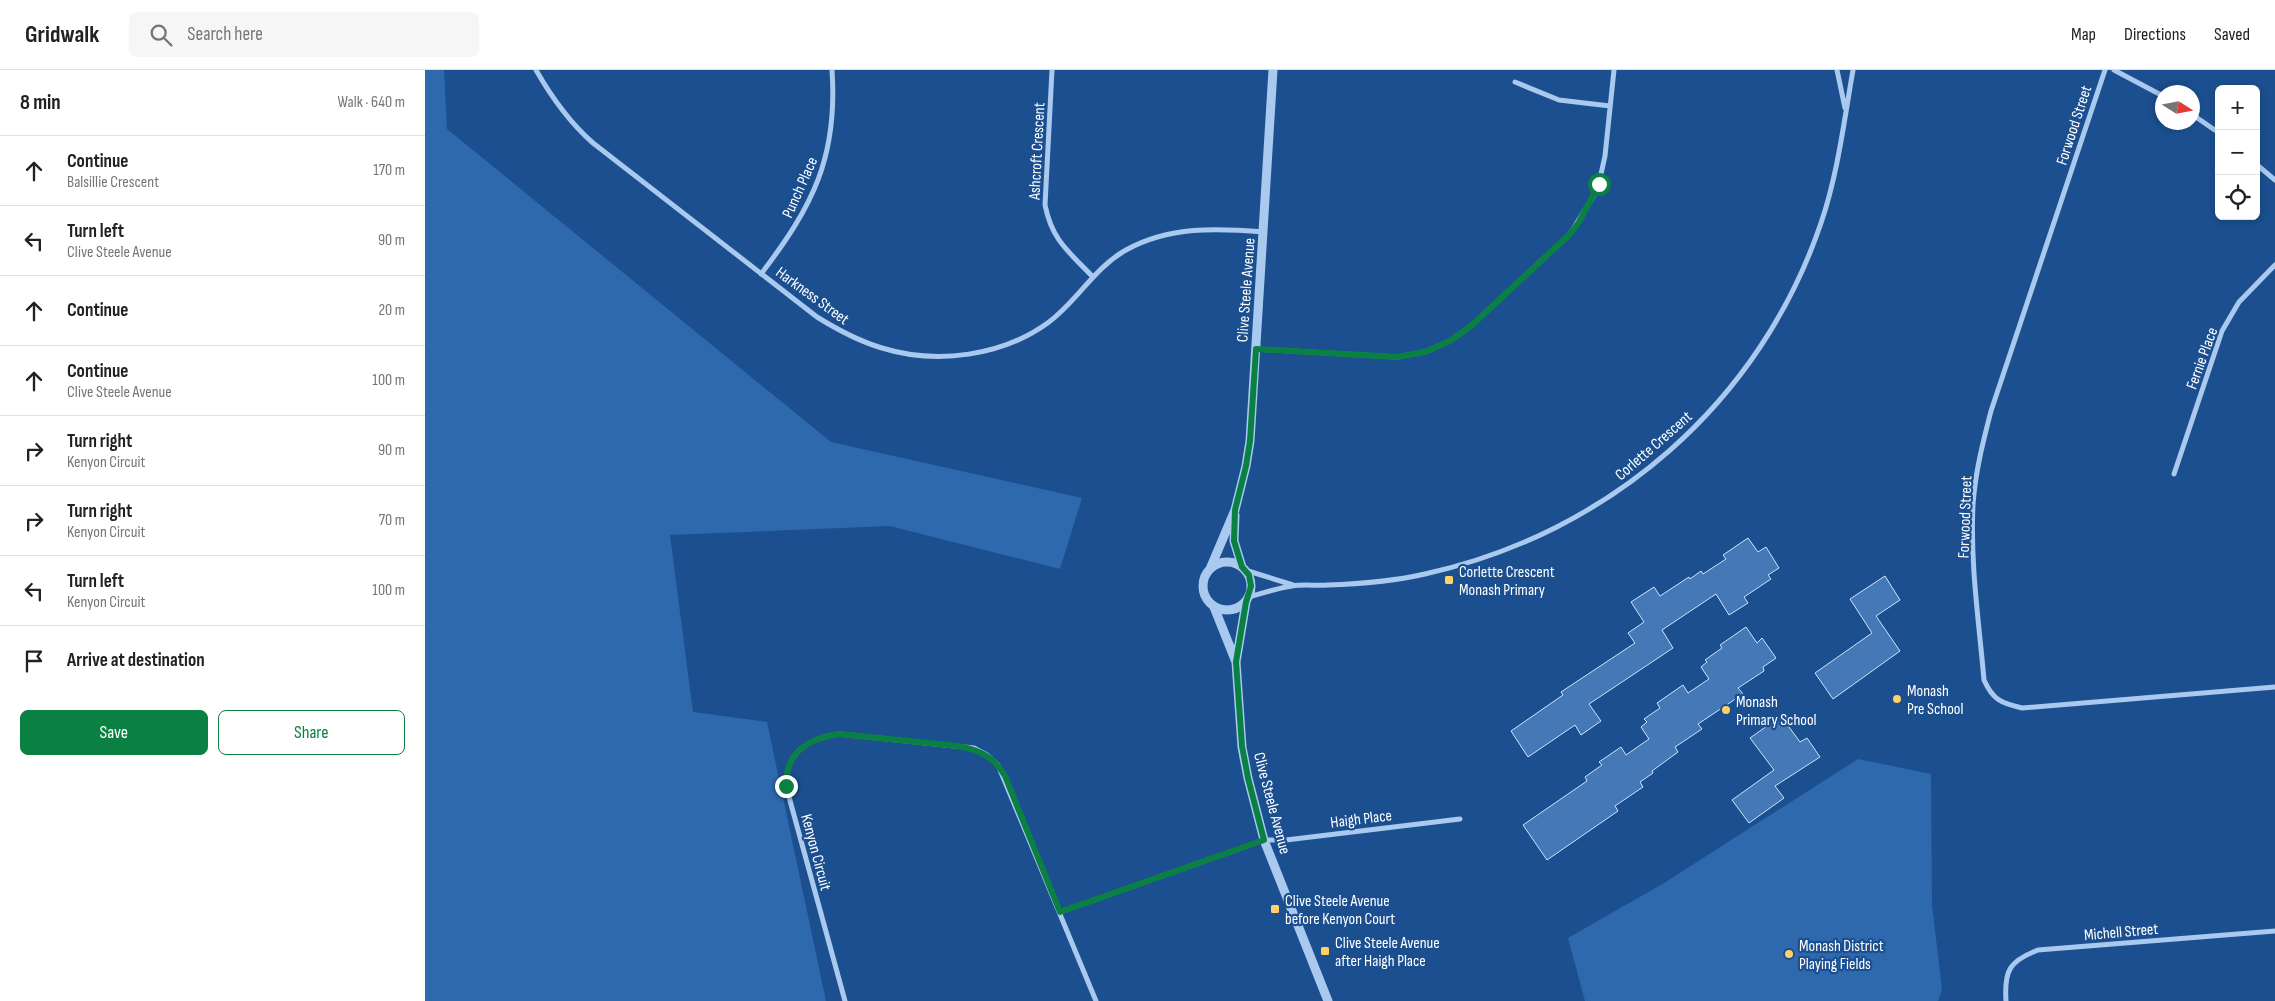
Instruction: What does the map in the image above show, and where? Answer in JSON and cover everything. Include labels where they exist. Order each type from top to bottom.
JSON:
[{"type":"street","name":"Harkness Street","points":[[536,70],[554,102],[579,130],[761,274],[817,317],[847,335],[899,353],[935,356],[971,354],[1004,346],[1020,339],[1061,312],[1092,276],[1127,250],[1155,238],[1195,230],[1219,229],[1264,232]]},
{"type":"street","name":"Punch Place","points":[[761,274],[784,245],[805,212],[821,176],[833,120],[832,70]]},
{"type":"street","name":"Ashcroft Crescent","points":[[1052,70],[1045,205],[1049,224],[1058,241],[1092,276]]},
{"type":"street","name":"Clive Steele Avenue","points":[[1210,569],[1235,510],[1249,449],[1273,70]]},
{"type":"street","points":[[1256,349],[1397,357],[1425,352],[1450,341],[1471,326],[1570,234],[1579,222],[1599,184],[1605,156],[1614,70]]},
{"type":"street","name":"Corlette Crescent","points":[[1837,70],[1846,111]]},
{"type":"street","name":"Corlette Crescent","points":[[1247,599],[1294,586],[1328,586],[1392,580],[1425,574],[1490,557],[1549,533],[1604,502],[1678,444],[1738,378],[1769,332],[1795,286],[1821,224],[1830,195],[1840,152],[1853,70]]},
{"type":"street","name":"Forwood Street","points":[[2105,70],[1994,402],[1979,458],[1973,505],[1974,553],[1984,680],[1991,694],[2005,704],[2022,708],[2275,687]]},
{"type":"street","points":[[2114,70],[2155,92]]},
{"type":"street","points":[[1515,82],[1559,100],[1610,106]]},
{"type":"street","points":[[2200,120],[2215,130]]},
{"type":"street","points":[[2260,167],[2275,180]]},
{"type":"street","points":[[2269,175],[2275,171]]},
{"type":"street","name":"Fernie Place","points":[[2173,474],[2222,331],[2239,302],[2275,265]]},
{"type":"street","name":"Clive Steele Avenue","points":[[1235,510],[1234,541],[1244,569]]},
{"type":"street","points":[[1222,562],[1229,562],[1244,569],[1251,580],[1247,599],[1234,609],[1228,610],[1214,607],[1205,596],[1203,589],[1203,581],[1210,569],[1222,562]]},
{"type":"street","name":"Corlette Crescent","points":[[1244,569],[1294,586]]},
{"type":"street","name":"Clive Steele Avenue","points":[[1247,599],[1236,662],[1242,746],[1248,778],[1264,840],[1328,1001]]},
{"type":"street","name":"Clive Steele Avenue","points":[[1214,607],[1236,662]]},
{"type":"street","name":"Kenyon Circuit","points":[[845,1001],[786,786],[786,778],[791,761],[805,744],[821,737],[839,734],[973,748],[987,755],[998,765],[1005,776],[1096,1001]]},
{"type":"street","name":"Haigh Place","points":[[1264,840],[1286,840],[1460,819]]},
{"type":"street","points":[[1060,912],[1264,840]]},
{"type":"street","name":"Michell Street","points":[[2006,1001],[2005,983],[2007,971],[2019,958],[2038,950],[2275,931]]},
{"type":"shaded area","points":[[425,70],[444,70],[447,129],[831,442],[1082,498],[1060,569],[890,526],[670,535],[693,712],[767,722],[826,1001],[425,1001]]},
{"type":"shaded area","points":[[1858,759],[1931,774],[1932,905],[1942,989],[1938,1001],[1585,1001],[1568,938],[1664,883]]},
{"type":"building","points":[[1748,538],[1758,552],[1766,547],[1779,568],[1768,575],[1771,579],[1744,597],[1748,603],[1729,615],[1716,594],[1662,630],[1673,648],[1589,704],[1601,721],[1581,735],[1575,725],[1528,757],[1511,731],[1563,695],[1561,692],[1635,643],[1628,633],[1644,622],[1631,602],[1654,587],[1660,596],[1689,577],[1690,579],[1701,571],[1703,574],[1726,559],[1723,555]]},
{"type":"building","points":[[1885,576],[1900,600],[1876,616],[1900,651],[1833,699],[1815,673],[1872,633],[1850,599]]},
{"type":"building","points":[[1746,627],[1757,643],[1762,638],[1776,658],[1763,667],[1764,671],[1738,688],[1743,694],[1698,724],[1702,729],[1675,747],[1678,752],[1640,782],[1643,787],[1615,806],[1618,811],[1547,860],[1523,825],[1587,781],[1585,777],[1602,765],[1599,762],[1621,747],[1626,755],[1649,739],[1641,727],[1647,722],[1644,719],[1660,708],[1657,703],[1683,685],[1688,693],[1709,679],[1701,667],[1707,662],[1705,660],[1722,648],[1720,645]]},
{"type":"building","points":[[1781,716],[1800,742],[1807,738],[1820,757],[1775,786],[1784,798],[1749,823],[1732,800],[1774,770],[1750,738]]},
{"type":"place","name":"Corlette Crescent Monash Primary","points":[[1449,580]]},
{"type":"place","name":"Monash Pre School","points":[[1897,699]]},
{"type":"place","name":"Monash Primary School","points":[[1726,710]]},
{"type":"place","name":"Clive Steele Avenue before Kenyon Court","points":[[1275,909]]},
{"type":"place","name":"Clive Steele Avenue after Haigh Place","points":[[1325,951]]},
{"type":"place","name":"Monash District Playing Fields","points":[[1789,954]]},
{"type":"route","points":[[786,786],[786,778],[791,761],[805,744],[821,737],[839,734],[973,748],[987,755],[998,765],[1005,776],[1060,912],[1264,840],[1242,746],[1236,662],[1246,602],[1251,592],[1251,580],[1242,567],[1234,541],[1235,510],[1250,441],[1256,349],[1397,357],[1425,352],[1450,341],[1471,326],[1570,234],[1579,222],[1599,184]]}]
